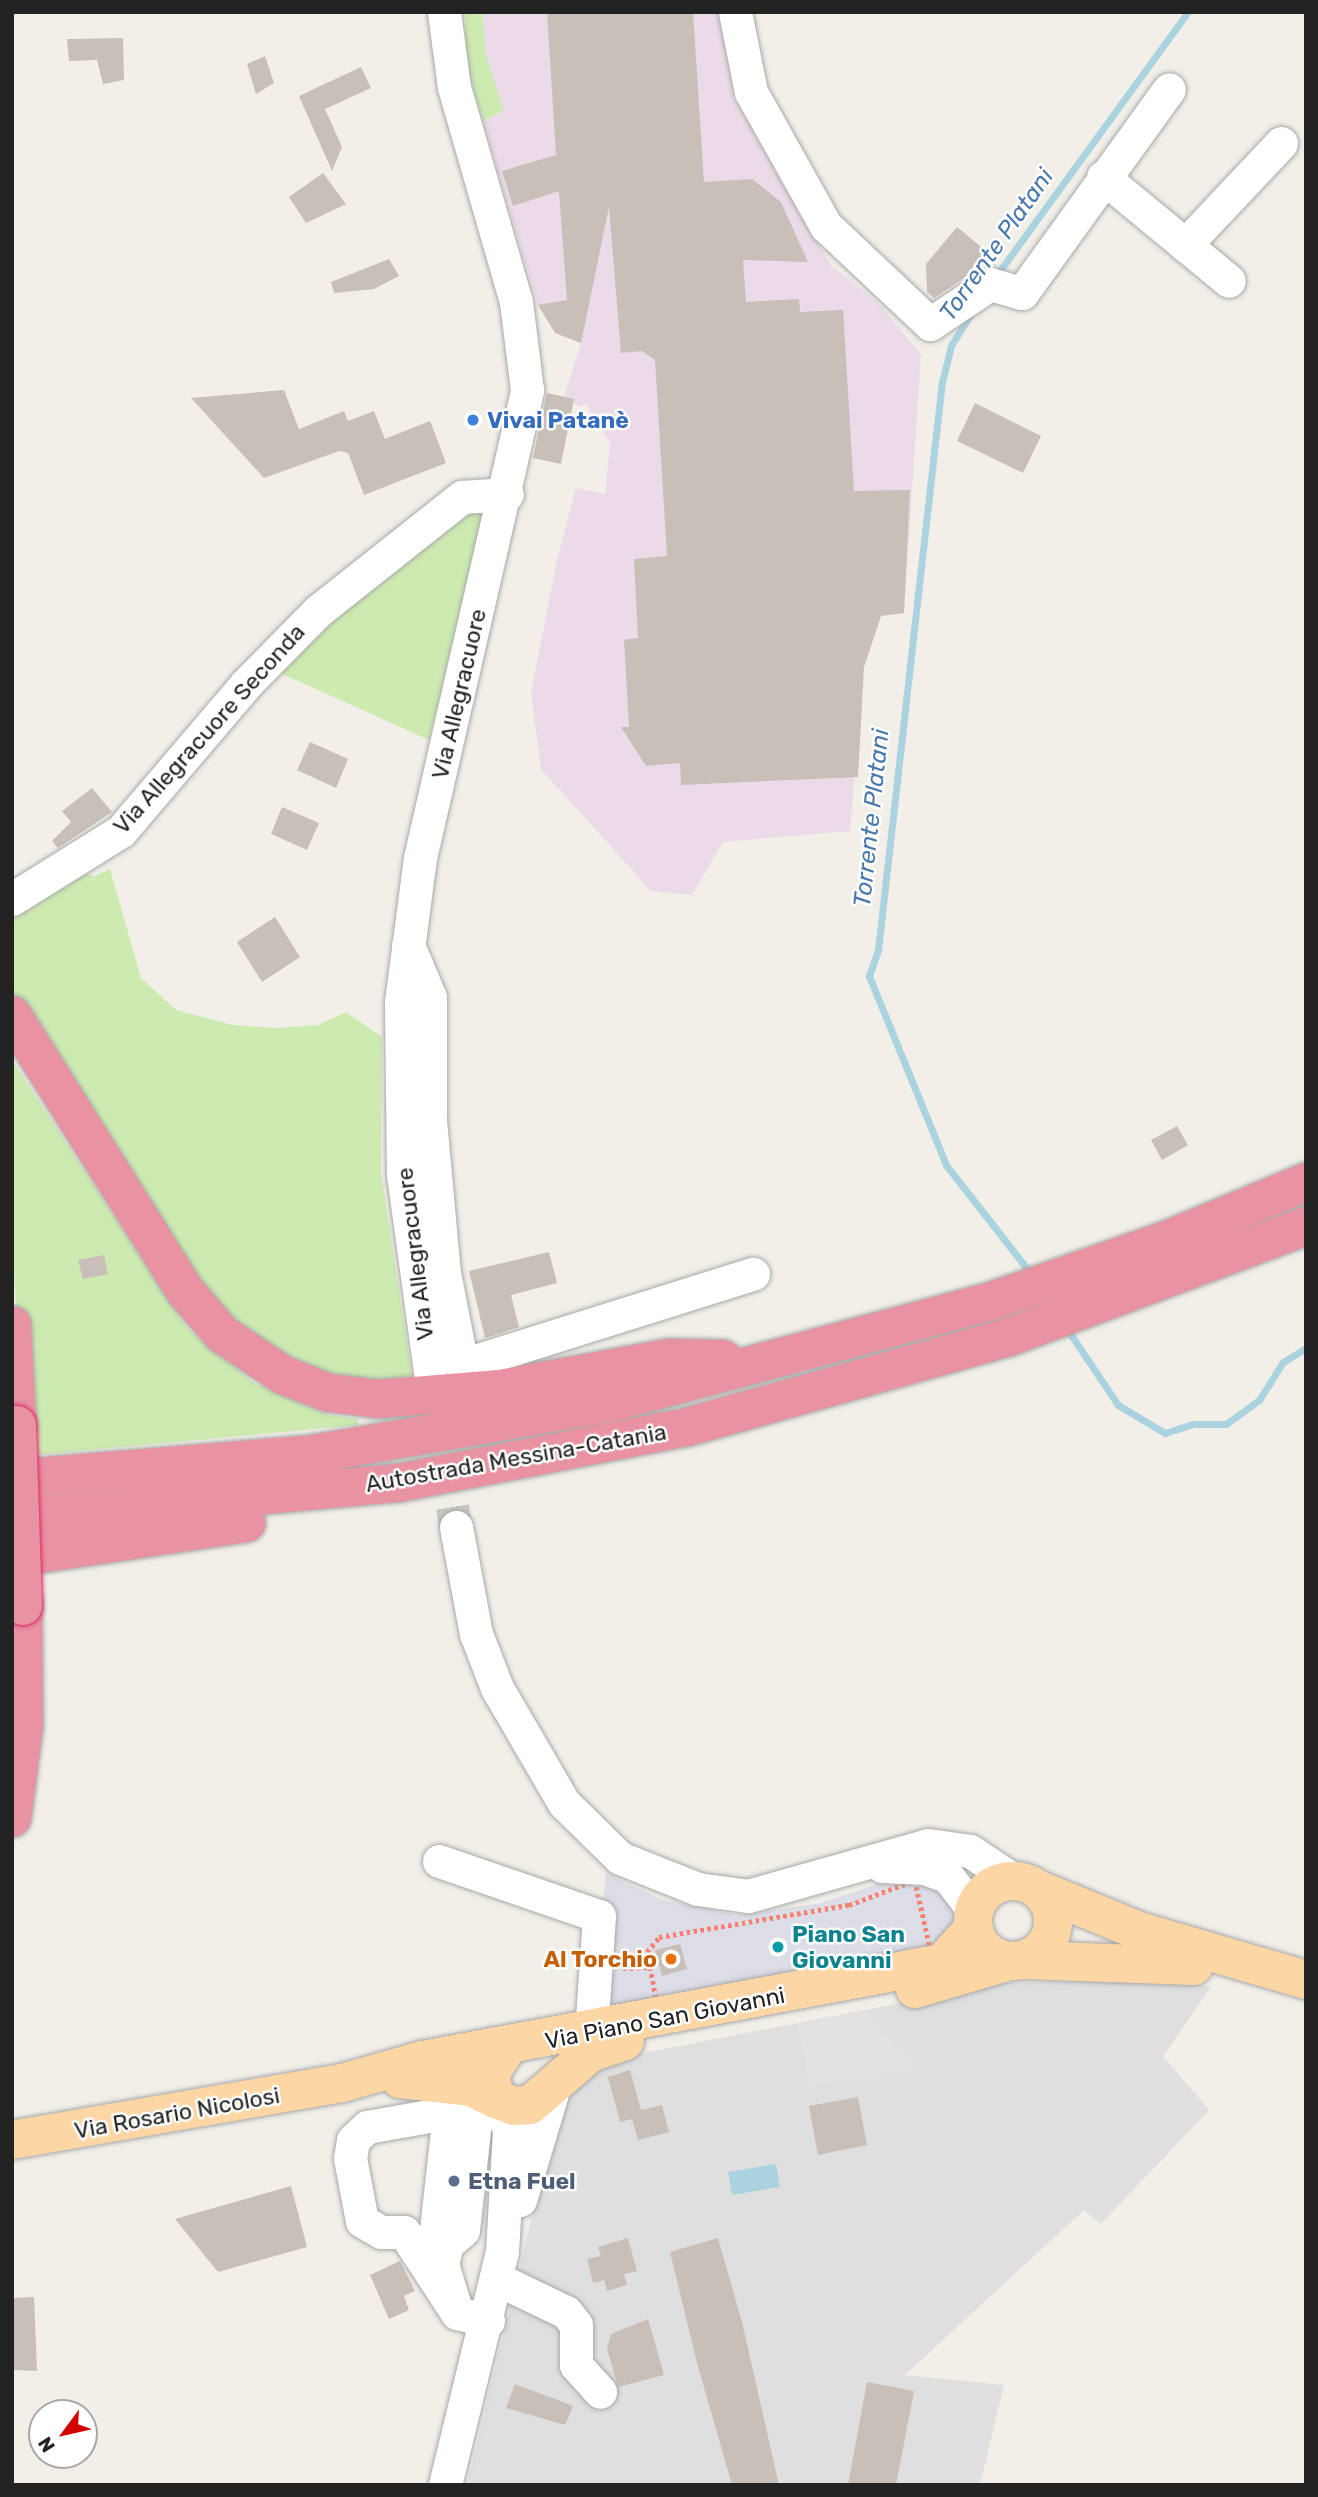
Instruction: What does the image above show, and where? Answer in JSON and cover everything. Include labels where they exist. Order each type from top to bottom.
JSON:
[{"type":"highway","points":[[12,1014],[185,1291],[222,1334],[283,1375],[329,1393],[377,1399],[500,1389],[642,1363],[770,1360]]},
{"type":"highway","points":[[12,1036],[198,1323],[271,1380],[348,1407],[454,1408],[590,1384],[642,1363]]},
{"type":"highway","name":"Autostrada Messina-Catania","points":[[12,1479],[224,1465],[409,1441],[584,1408],[995,1300],[1063,1277],[1306,1182]]},
{"type":"highway","name":"Autostrada Messina-Catania","points":[[12,1518],[398,1483],[605,1443],[813,1395],[1009,1337],[1306,1226]]},
{"type":"highway","points":[[12,1325],[23,1606],[24,1725],[12,1818]]},
{"type":"highway","points":[[12,1558],[526,1474],[605,1443]]},
{"type":"main road","points":[[1018,1960],[1048,1942],[1053,1928],[1050,1907],[1026,1885]]},
{"type":"main road","points":[[1026,1885],[1142,1932],[1306,1981],[1154,1960],[1018,1960],[986,1951],[974,1920],[989,1889],[1026,1885]]},
{"type":"main road","name":"Via Piano San Giovanni","points":[[342,2083],[423,2060],[506,2049],[942,1962],[974,1920]]},
{"type":"main road","name":"Via Piano San Giovanni","points":[[342,2083],[435,2080],[496,2099],[530,2105],[554,2087],[571,2066],[610,2044],[945,1983],[1018,1960]]},
{"type":"main road","points":[[496,2099],[490,2075],[506,2049]]},
{"type":"main road","name":"Via Rosario Nicolosi","points":[[12,2140],[342,2083]]},
{"type":"street","name":"Via Allegracuore","points":[[432,1386],[403,1172],[400,1053],[407,943],[420,858],[507,494],[527,390],[526,350],[454,87],[444,12]]},
{"type":"street","points":[[735,12],[751,92],[827,226],[930,324],[990,284],[1022,293],[1169,89]]},
{"type":"street","points":[[1185,245],[1281,143]]},
{"type":"street","points":[[1103,177],[1228,281]]},
{"type":"street","name":"Via Allegracuore Seconda","points":[[12,899],[121,831],[246,684],[318,611],[461,497],[507,494]]},
{"type":"street","points":[[407,943],[430,997],[430,1120],[443,1273],[462,1365],[753,1274]]},
{"type":"street","points":[[456,1527],[476,1634],[497,1688],[564,1803],[594,1837],[654,1874],[748,1896],[928,1845],[970,1851],[1026,1885]]},
{"type":"street","points":[[439,1861],[598,1916],[591,2032]]},
{"type":"street","points":[[859,1866],[937,1872],[974,1920]]},
{"type":"street","points":[[445,2485],[472,2317],[500,2265],[554,2087]]},
{"type":"street","points":[[496,2099],[510,2140],[500,2265]]},
{"type":"street","points":[[440,2114],[448,2122],[436,2229],[447,2244],[442,2264],[472,2317],[404,2232],[381,2232],[362,2221],[351,2174],[358,2133],[440,2114]]},
{"type":"street","points":[[500,2265],[566,2312],[576,2325],[576,2365],[600,2392]]},
{"type":"path","points":[[915,1880],[931,1952],[657,2004],[647,1952],[659,1937],[849,1905],[915,1880]]},
{"type":"shaded area","points":[[465,12],[725,12],[733,97],[831,265],[877,302],[921,354],[904,613],[881,616],[864,667],[850,831],[723,842],[692,895],[651,891],[541,769],[531,693],[556,564],[576,488],[605,494],[610,443],[586,404],[580,407],[564,397],[581,343],[538,305],[466,63]]},
{"type":"shaded area","name":"Piano San Giovanni","points":[[925,1868],[948,1877],[965,1941],[591,2023],[606,1873],[663,1900],[738,1915],[821,1903]]},
{"type":"shaded area","points":[[1149,1979],[1211,1987],[1163,2056],[1209,2110],[1101,2224],[1084,2210],[905,2375],[1004,2385],[980,2485],[467,2485],[559,2104],[597,2062],[1004,1983]]},
{"type":"shaded area","points":[[866,2010],[915,2069],[811,2086],[797,2023]]},
{"type":"green space","points":[[465,12],[483,12],[485,53],[504,111],[483,121],[466,63]]},
{"type":"green space","points":[[462,506],[484,513],[429,740],[269,668]]},
{"type":"green space","points":[[110,869],[141,978],[176,1010],[233,1025],[277,1028],[318,1025],[346,1012],[382,1037],[381,1172],[414,1389],[303,1372],[226,1321],[12,996],[12,906],[75,871],[95,876]]},
{"type":"green space","points":[[12,1060],[187,1328],[254,1383],[329,1415],[358,1419],[358,1425],[25,1456],[12,1237]]},
{"type":"water","points":[[776,2164],[780,2187],[732,2195],[728,2172]]},
{"type":"building","points":[[547,12],[693,12],[704,182],[752,179],[781,202],[808,262],[743,260],[746,302],[799,299],[800,312],[843,310],[854,491],[910,490],[904,613],[881,616],[864,667],[858,777],[681,785],[680,763],[646,766],[621,727],[629,727],[624,640],[638,638],[634,559],[667,556],[655,360],[642,351],[621,353],[609,207],[581,343],[555,333],[538,305],[567,300],[559,191],[513,206],[502,171],[556,155]]},
{"type":"building","points":[[123,38],[124,80],[103,84],[97,60],[69,61],[67,39]]},
{"type":"building","points":[[265,56],[274,83],[256,94],[247,64]]},
{"type":"building","points":[[361,67],[371,88],[325,109],[342,147],[332,171],[299,96]]},
{"type":"building","points":[[323,173],[346,204],[306,223],[289,197]]},
{"type":"building","points":[[957,227],[986,251],[964,278],[934,298],[927,292],[926,264]]},
{"type":"building","points":[[389,259],[399,276],[374,289],[334,293],[331,282]]},
{"type":"building","points":[[284,390],[299,429],[344,411],[348,421],[374,411],[385,439],[430,421],[446,463],[364,495],[348,453],[339,451],[264,478],[191,398]]},
{"type":"building","points":[[547,393],[574,399],[561,464],[533,458]]},
{"type":"building","points":[[975,403],[1041,436],[1023,473],[957,441]]},
{"type":"building","points":[[310,742],[348,759],[336,788],[297,770]]},
{"type":"building","points":[[92,788],[112,812],[58,848],[52,841],[71,822],[62,811]]},
{"type":"building","points":[[282,807],[319,823],[307,850],[271,834]]},
{"type":"building","points":[[275,917],[300,957],[262,982],[237,942]]},
{"type":"building","points":[[1177,1126],[1188,1145],[1162,1160],[1151,1140]]},
{"type":"building","points":[[549,1252],[557,1283],[511,1295],[519,1327],[485,1338],[469,1271]]},
{"type":"building","points":[[104,1255],[108,1274],[83,1279],[78,1260]]},
{"type":"building","name":"Al Torchio","points":[[680,1944],[687,1969],[662,1976],[655,1950]]},
{"type":"building","points":[[630,2070],[641,2110],[662,2105],[669,2132],[638,2140],[632,2119],[620,2122],[608,2077]]},
{"type":"building","points":[[858,2097],[867,2145],[818,2155],[809,2106]]},
{"type":"building","points":[[291,2186],[307,2247],[218,2272],[175,2219]]},
{"type":"building","points":[[628,2238],[637,2271],[624,2274],[627,2285],[607,2291],[604,2280],[593,2283],[587,2259],[601,2256],[598,2247]]},
{"type":"building","points":[[718,2238],[742,2322],[779,2485],[732,2485],[697,2363],[670,2252]]},
{"type":"building","points":[[400,2261],[415,2291],[404,2296],[409,2310],[389,2319],[370,2275]]},
{"type":"building","points":[[34,2297],[37,2371],[12,2370],[12,2298]]},
{"type":"building","points":[[648,2319],[664,2375],[618,2387],[607,2349],[611,2334]]},
{"type":"building","points":[[867,2382],[914,2391],[896,2485],[848,2485]]},
{"type":"building","points":[[515,2384],[573,2406],[565,2425],[506,2408]]},
{"type":"waterway","name":"Torrente Platani","points":[[996,276],[1188,12]]},
{"type":"waterway","name":"Torrente Platani","points":[[972,312],[951,346],[942,381],[878,950],[869,976],[946,1165],[1032,1275]]},
{"type":"waterway","name":"Torrente Platani","points":[[1067,1329],[1118,1405],[1165,1433],[1192,1424],[1226,1424],[1259,1400],[1283,1362],[1306,1348]]},
{"type":"tunnel","points":[[436,1408],[456,1527]]},
{"type":"place","name":"Vivai Patanè","points":[[473,420]]},
{"type":"place","name":"Piano San Giovanni","points":[[778,1947]]},
{"type":"place","name":"Al Torchio","points":[[671,1959]]},
{"type":"place","name":"Etna Fuel","points":[[454,2181]]}]
